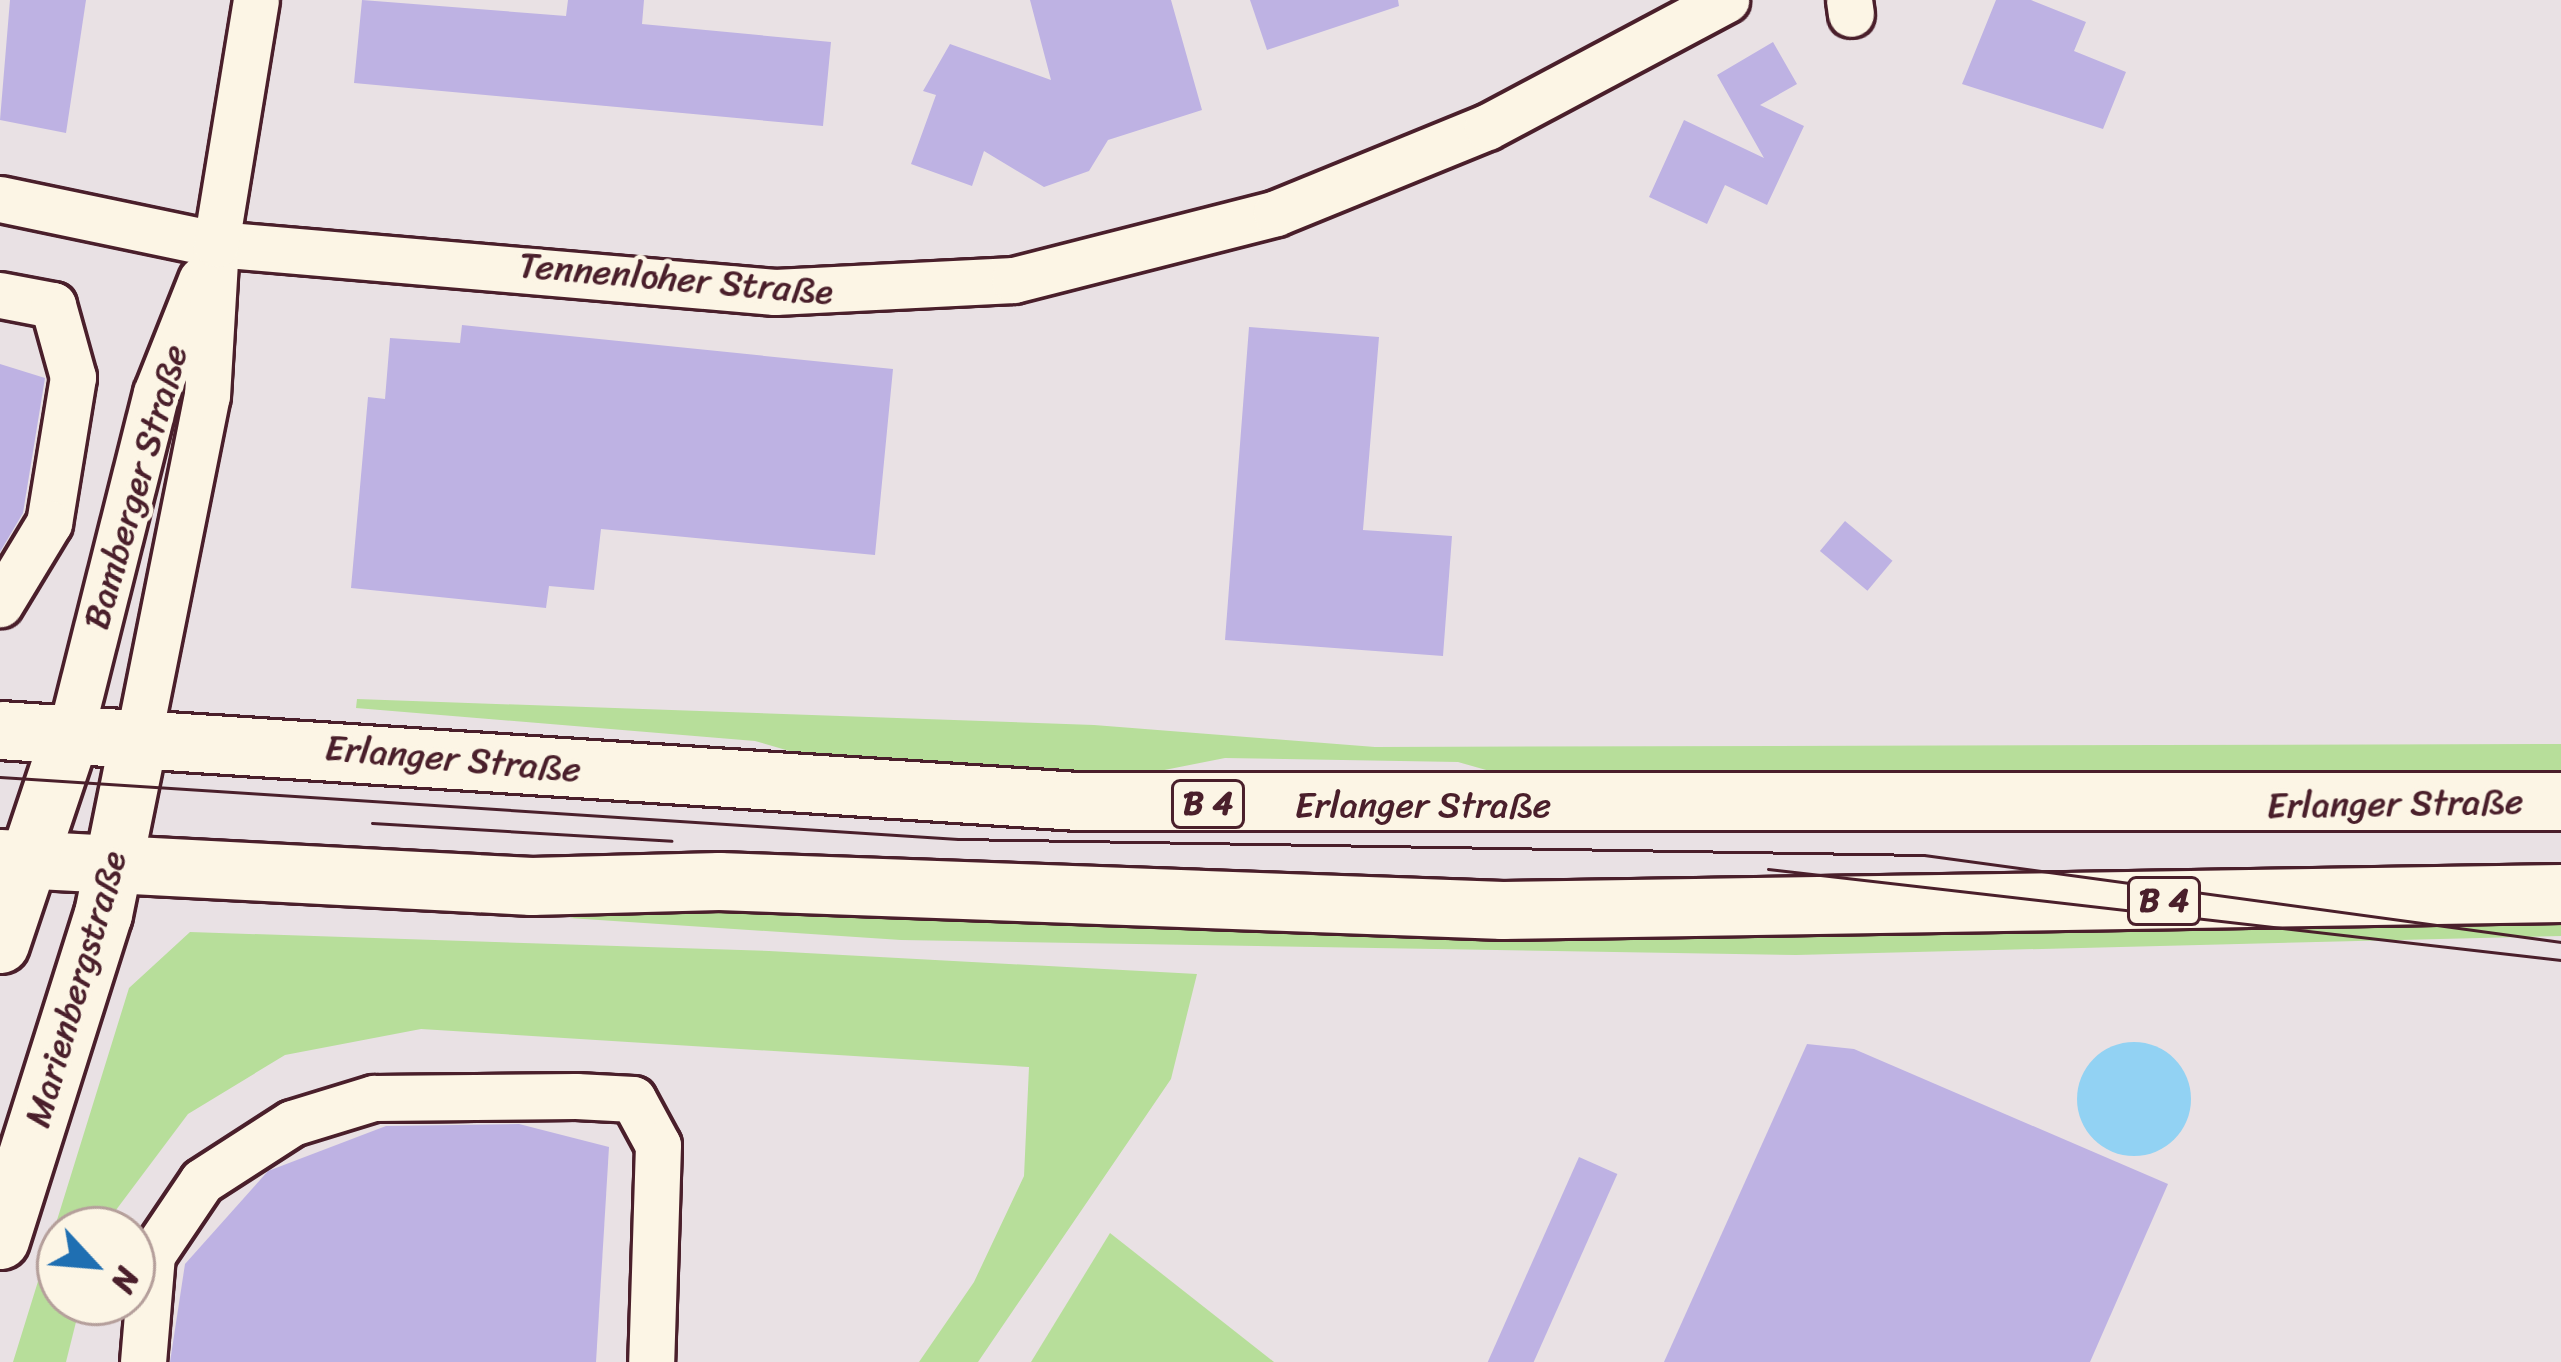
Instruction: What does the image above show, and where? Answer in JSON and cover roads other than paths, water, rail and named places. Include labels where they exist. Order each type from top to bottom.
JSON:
[{"type":"main road","name":"Erlanger Straße","points":[[0,730],[139,735],[1030,800],[2021,809],[2561,801]]},
{"type":"main road","points":[[0,944],[15,858],[70,735]]},
{"type":"main road","name":"Marienbergstraße","points":[[0,1240],[115,862],[139,735]]},
{"type":"main road","name":"B 4","points":[[15,858],[531,886],[719,881],[1524,910],[2561,893]]},
{"type":"street","name":"Bamberger Straße","points":[[139,735],[207,397],[216,244],[256,0]]},
{"type":"street","name":"Tennenloher Straße","points":[[0,199],[216,244],[825,296],[1014,280],[1276,213],[1487,128],[1726,0]]},
{"type":"street","name":"Bamberger Straße","points":[[70,735],[156,393],[216,244]]},
{"type":"street","points":[[0,295],[53,305],[73,377],[50,523],[0,604]]},
{"type":"street","points":[[143,1362],[152,1255],[202,1181],[292,1123],[374,1098],[576,1096],[633,1099],[658,1145],[651,1362]]},
{"type":"water","points":[[2134,1042],[2166,1051],[2182,1067],[2191,1099],[2182,1131],[2166,1147],[2134,1156],[2102,1147],[2086,1131],[2077,1099],[2086,1067],[2102,1051]]},
{"type":"tram line","points":[[0,777],[958,839],[1924,855],[2561,942]]},
{"type":"tram line","points":[[372,823],[671,841]]},
{"type":"tram line","points":[[1768,869],[2561,960]]}]
